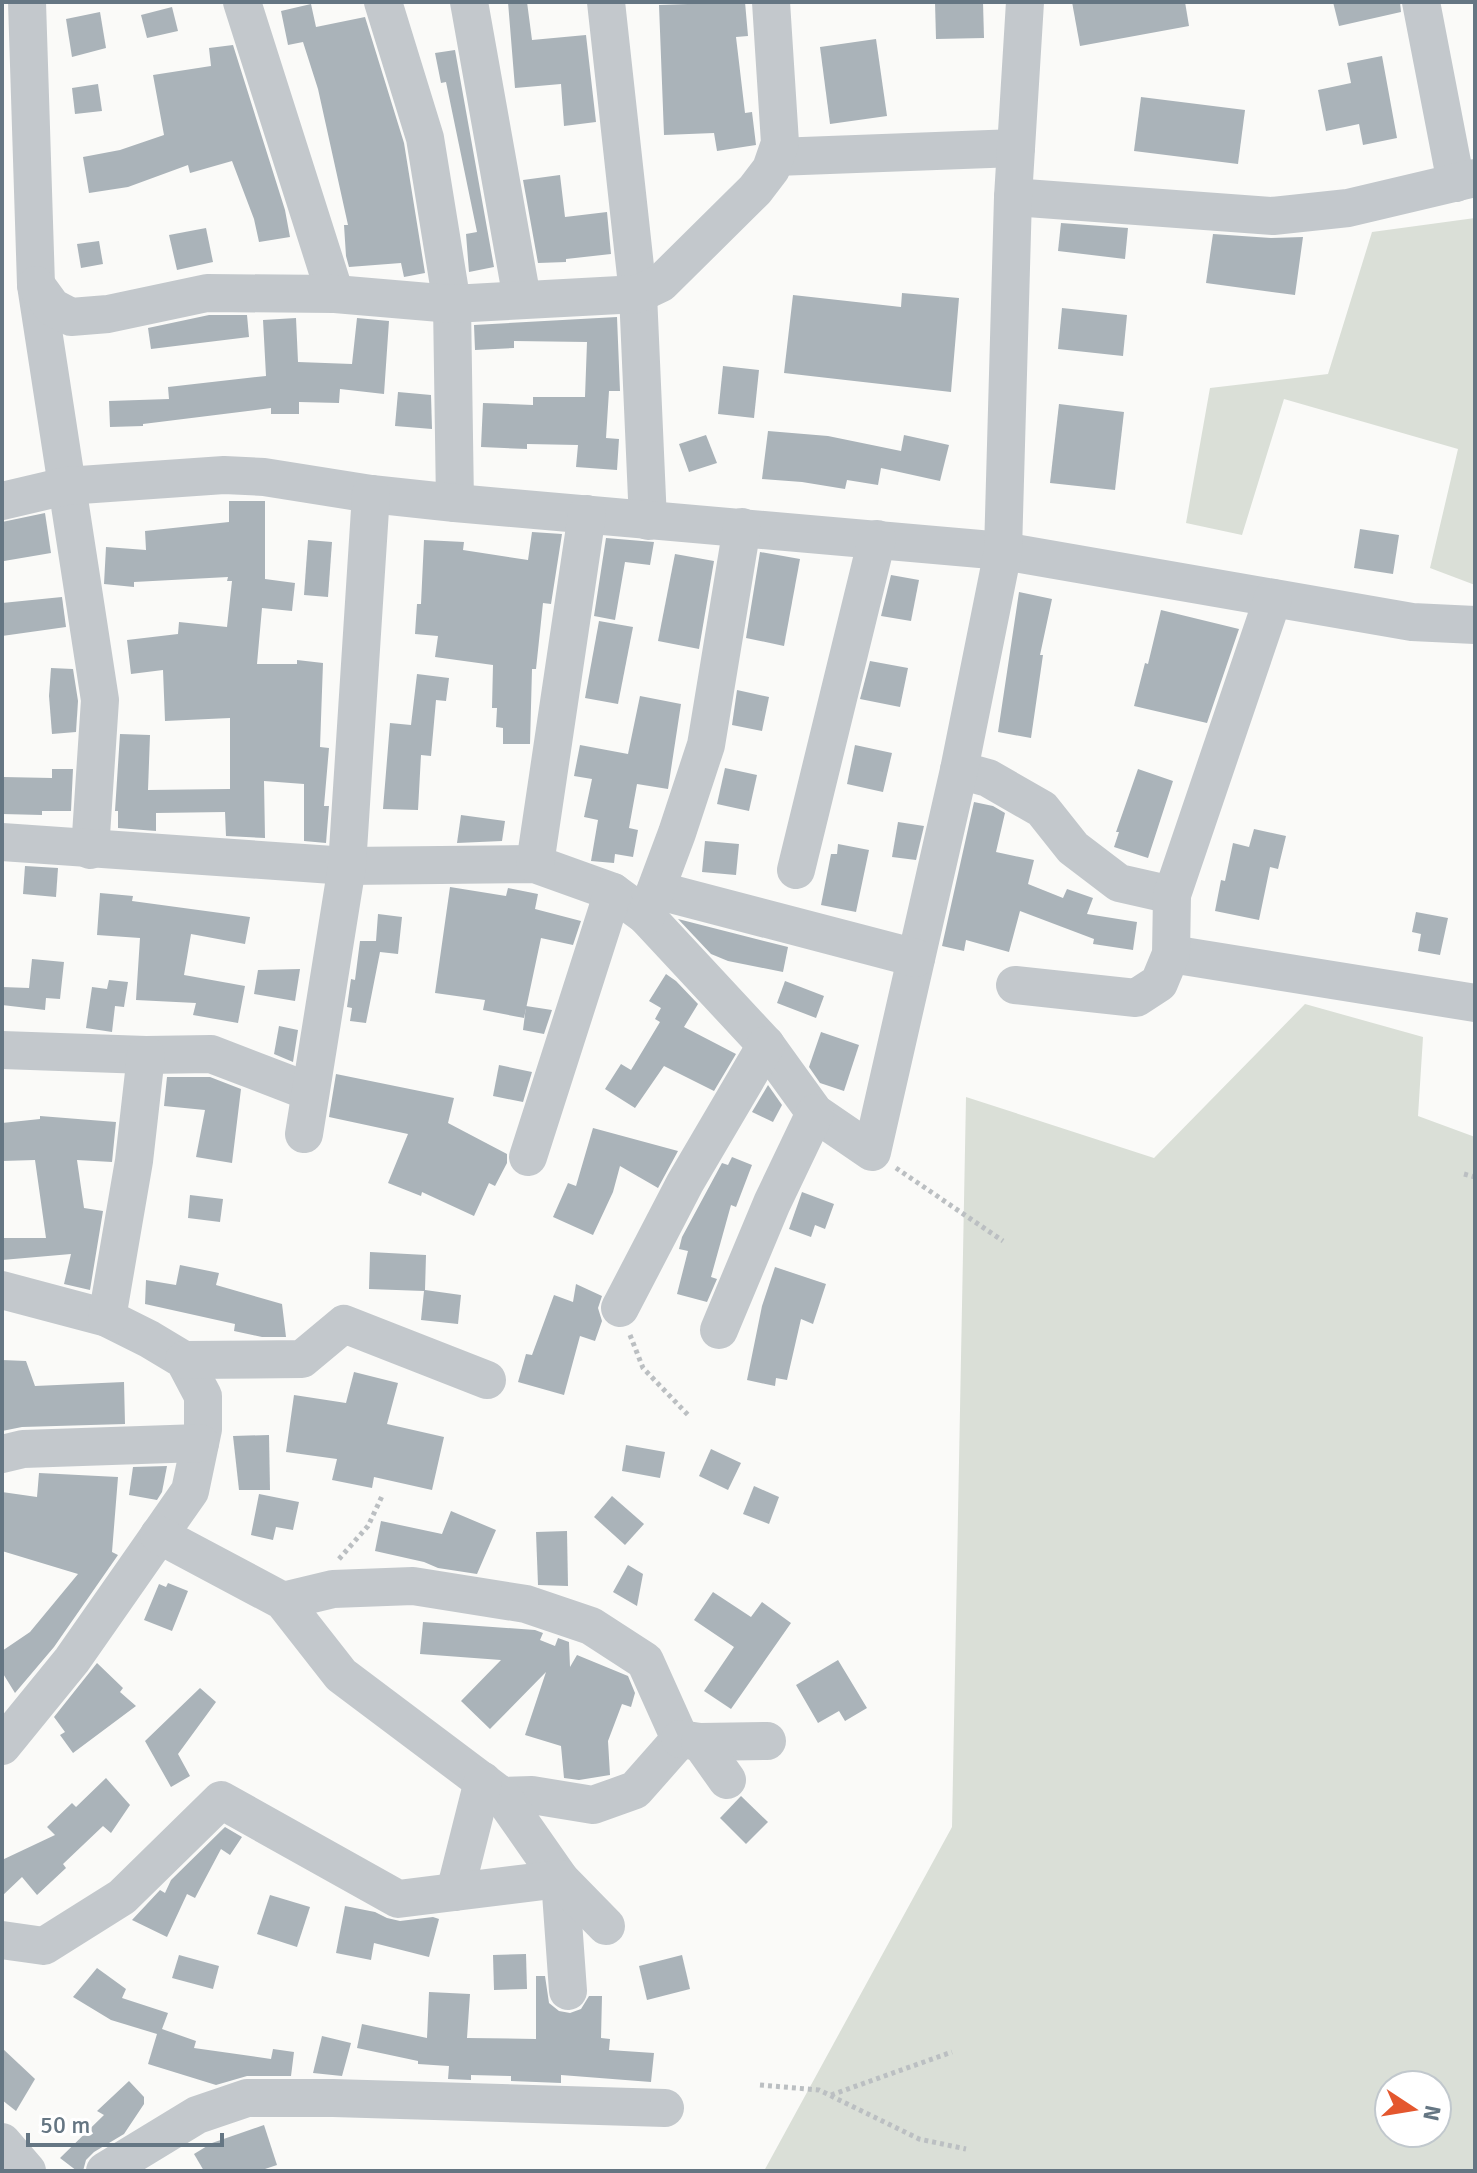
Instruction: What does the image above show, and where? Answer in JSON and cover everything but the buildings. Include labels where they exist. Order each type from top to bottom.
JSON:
[{"type":"street","points":[[27,2],[36,285],[100,700],[90,850]]},
{"type":"street","points":[[242,2],[335,294]]},
{"type":"street","points":[[383,2],[425,138],[452,304],[455,503]]},
{"type":"street","points":[[469,2],[522,299]]},
{"type":"street","points":[[606,2],[638,294],[648,521]]},
{"type":"street","points":[[36,285],[52,307],[71,317],[108,314],[207,293],[335,294],[452,304],[638,294],[661,283],[713,232],[764,180],[776,157],[781,129],[771,2]]},
{"type":"street","points":[[651,903],[766,1045],[815,1113],[872,1152],[959,770],[1003,551],[1013,197],[1025,2]]},
{"type":"street","points":[[1013,197],[1273,216],[1348,208],[1466,181],[1421,2]]},
{"type":"street","points":[[776,157],[1016,148]]},
{"type":"street","points":[[2,501],[66,486],[186,475],[264,477],[371,494],[455,503],[1003,551],[1412,622],[1475,625]]},
{"type":"street","points":[[304,1134],[347,866],[371,494]]},
{"type":"street","points":[[535,864],[587,514]]},
{"type":"street","points":[[651,903],[706,745],[742,527]]},
{"type":"street","points":[[796,870],[877,539]]},
{"type":"street","points":[[1015,985],[1136,998],[1159,983],[1171,954],[1172,895],[1273,598]]},
{"type":"street","points":[[959,770],[988,778],[1042,809],[1073,848],[1119,883],[1172,895]]},
{"type":"street","points":[[2,842],[347,866],[535,864],[651,903],[916,958]]},
{"type":"street","points":[[528,1157],[613,892]]},
{"type":"street","points":[[1171,954],[1475,1003]]},
{"type":"street","points":[[620,1308],[685,1183],[766,1045]]},
{"type":"street","points":[[2,1050],[211,1054],[310,1092]]},
{"type":"street","points":[[107,1318],[134,1161],[146,1055]]},
{"type":"street","points":[[719,1330],[772,1203],[815,1113]]},
{"type":"street","points":[[2,1290],[107,1318],[184,1360],[302,1359],[344,1324],[487,1380]]},
{"type":"street","points":[[2,1746],[72,1660],[190,1491],[200,1443],[203,1396],[184,1360]]},
{"type":"street","points":[[2,1454],[23,1449],[200,1443]]},
{"type":"street","points":[[159,1535],[283,1601],[341,1675],[492,1788],[560,1879],[606,1926]]},
{"type":"street","points":[[283,1601],[333,1589],[413,1586],[526,1604],[591,1626],[645,1661],[690,1740],[727,1780]]},
{"type":"street","points":[[492,1788],[593,1805],[635,1790],[690,1740],[767,1741]]},
{"type":"street","points":[[455,1892],[492,1788]]},
{"type":"street","points":[[2,1940],[44,1946],[122,1897],[221,1800],[398,1899],[560,1879]]},
{"type":"street","points":[[560,1879],[568,1991]]},
{"type":"street","points":[[105,2171],[197,2115],[247,2098],[665,2108]]},
{"type":"street","points":[[2,2142],[27,2171]]},
{"type":"path","points":[[872,1152],[1003,1241]]},
{"type":"path","points":[[1464,1174],[1475,1177]]},
{"type":"path","points":[[620,1308],[643,1368],[690,1417]]},
{"type":"path","points":[[337,1561],[368,1526],[383,1494]]},
{"type":"path","points":[[831,2095],[952,2052]]},
{"type":"path","points":[[760,2085],[819,2090],[919,2139],[966,2149]]},
{"type":"shaded area","points":[[1475,218],[1475,585],[1430,568],[1458,449],[1284,399],[1242,535],[1186,523],[1210,388],[1328,374],[1372,232]]},
{"type":"shaded area","points":[[1305,1004],[1423,1037],[1418,1116],[1475,1137],[1475,2171],[764,2171],[952,1827],[966,1097],[1154,1158]]}]
